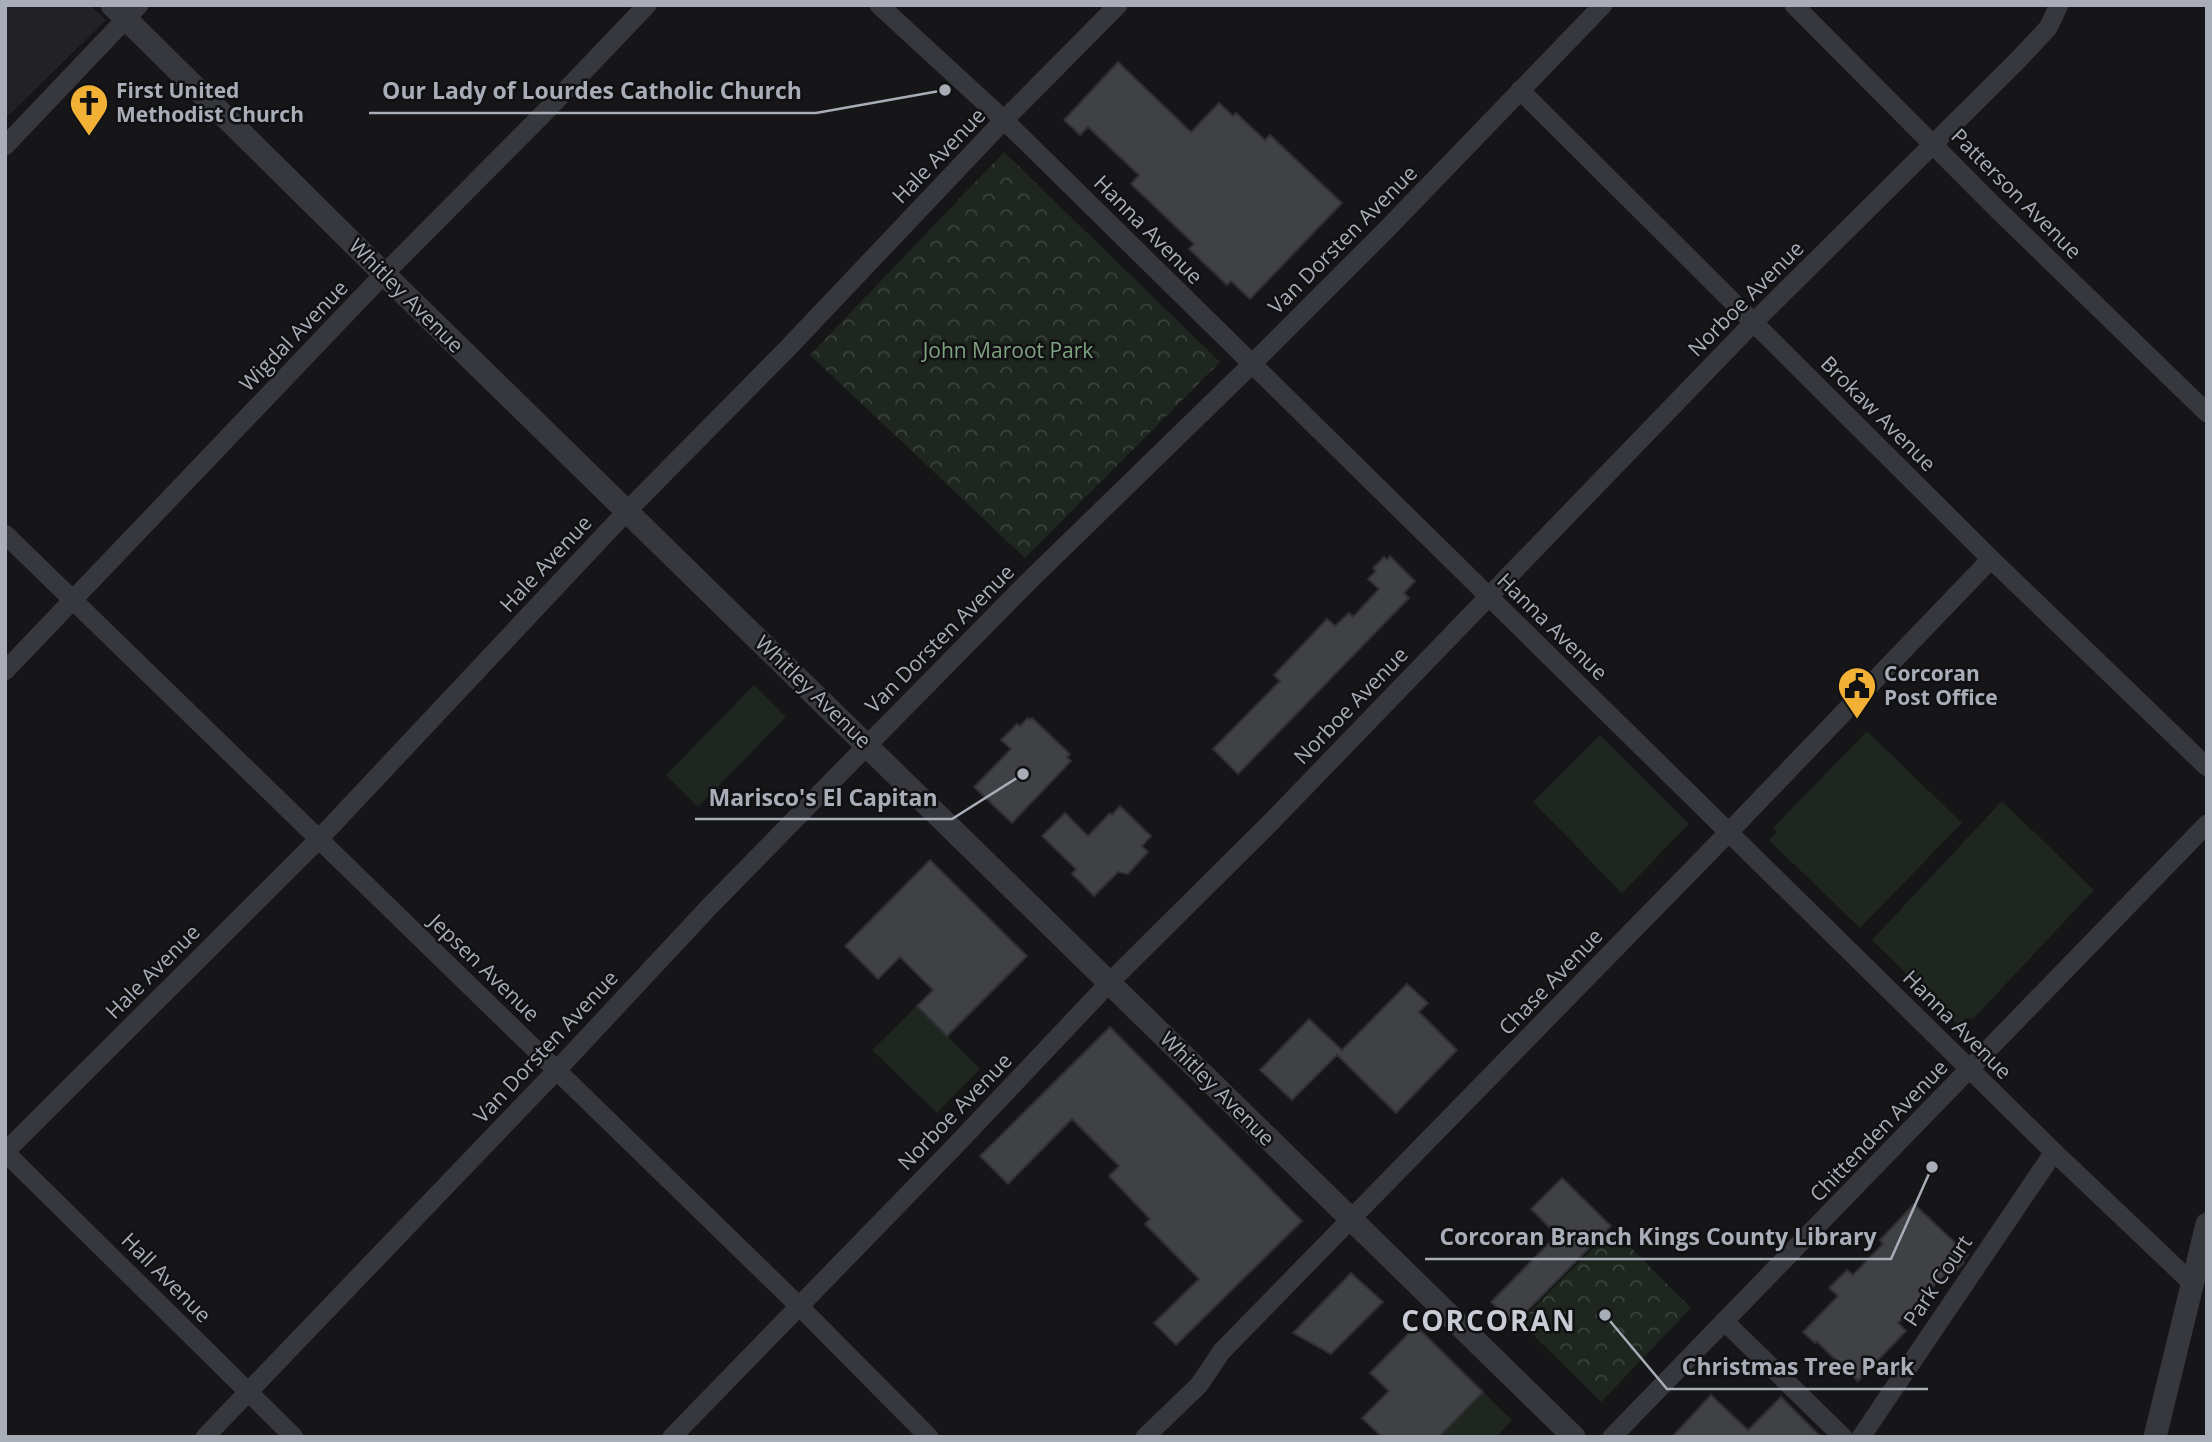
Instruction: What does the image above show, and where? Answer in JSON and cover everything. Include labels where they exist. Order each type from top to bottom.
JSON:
[{"type":"street","name":"Wigdal Avenue","points":[[5,671],[384,274],[647,5]]},
{"type":"street","name":"Hanna Avenue","points":[[879,5],[1004,120],[2053,1152],[2192,1283]]},
{"type":"street","name":"Hale Avenue","points":[[5,1152],[319,839],[627,511],[1118,5]]},
{"type":"street","name":"Van Dorsten Avenue","points":[[205,1437],[557,1070],[710,905],[1027,583],[1386,230],[1603,5]]},
{"type":"street","name":"Patterson Avenue","points":[[1794,5],[1997,209],[2207,413]]},
{"type":"street","name":"Norboe Avenue","points":[[672,1437],[1110,982],[1272,821],[1754,323],[2048,28],[2055,19],[2059,5]]},
{"type":"street","name":"Whitley Avenue","points":[[125,10],[384,274],[1574,1437]]},
{"type":"street","points":[[5,146],[125,10]]},
{"type":"street","name":"Brokaw Avenue","points":[[1520,90],[1991,559],[2207,767]]},
{"type":"street","name":"Jepsen Avenue","points":[[5,534],[799,1306],[929,1437]]},
{"type":"street","name":"Chase Avenue","points":[[1145,1437],[1199,1385],[1222,1351],[1729,832],[1991,559]]},
{"type":"street","name":"Chittenden Avenue","points":[[1612,1437],[2207,824]]},
{"type":"street","name":"Hall Avenue","points":[[5,1152],[294,1437]]},
{"type":"street","name":"Park Court","points":[[1860,1437],[2053,1152]]},
{"type":"street","points":[[2155,1437],[2207,1224]]},
{"type":"street","points":[[1724,1321],[1843,1437]]},
{"type":"shaded area","points":[[5,5],[90,5],[106,20],[5,119]]},
{"type":"green space","name":"John Maroot Park","points":[[1004,152],[1220,362],[1025,558],[810,355]]},
{"type":"green space","points":[[754,685],[786,717],[698,807],[666,775]]},
{"type":"green space","points":[[1867,731],[1962,823],[1860,928],[1769,840],[1777,832],[1773,828]]},
{"type":"green space","points":[[1600,735],[1689,824],[1622,893],[1533,802]]},
{"type":"green space","points":[[2002,801],[2094,890],[1973,1019],[1966,1018],[1958,1025],[1872,940]]},
{"type":"green space","points":[[917,1006],[980,1069],[937,1113],[872,1050]]},
{"type":"green space","points":[[1612,1229],[1691,1308],[1601,1402],[1520,1322]]},
{"type":"green space","points":[[1483,1392],[1512,1420],[1496,1437],[1439,1437]]},
{"type":"building","points":[[1118,62],[1191,132],[1219,103],[1233,116],[1236,113],[1265,140],[1270,135],[1342,203],[1250,299],[1231,281],[1227,285],[1189,249],[1194,244],[1131,184],[1139,175],[1088,127],[1080,135],[1064,120]]},
{"type":"building","points":[[1390,556],[1415,581],[1404,593],[1409,598],[1238,774],[1213,749],[1280,681],[1274,675],[1327,619],[1335,626],[1349,613],[1353,617],[1379,589],[1368,579],[1376,571],[1373,568],[1384,557],[1387,560]]},
{"type":"building","points":[[1028,718],[1032,718],[1070,754],[1067,757],[1071,761],[1012,823],[974,787],[1011,749],[1001,740],[1017,724],[1020,726]]},
{"type":"building","points":[[1120,806],[1151,836],[1142,846],[1148,852],[1128,874],[1118,872],[1094,896],[1072,874],[1076,869],[1042,836],[1065,813],[1088,836]]},
{"type":"building","points":[[930,860],[1027,956],[947,1036],[917,1006],[933,990],[900,957],[878,979],[845,946]]},
{"type":"building","points":[[1407,984],[1428,1003],[1419,1012],[1457,1050],[1396,1113],[1337,1055],[1292,1100],[1260,1070],[1309,1019],[1342,1050]]},
{"type":"building","points":[[1110,1027],[1302,1221],[1176,1345],[1154,1323],[1199,1279],[1145,1224],[1150,1219],[1109,1176],[1119,1166],[1072,1119],[1008,1184],[980,1156]]},
{"type":"building","points":[[1562,1178],[1611,1226],[1514,1324],[1491,1302],[1557,1235],[1531,1209]]},
{"type":"building","points":[[1914,1204],[1968,1255],[1954,1273],[1950,1269],[1898,1323],[1906,1331],[1858,1381],[1803,1332],[1838,1296],[1829,1288],[1847,1270],[1853,1275],[1883,1244],[1880,1240]]},
{"type":"building","points":[[1351,1273],[1383,1302],[1331,1354],[1293,1333]]},
{"type":"building","points":[[1416,1326],[1483,1392],[1439,1437],[1382,1437],[1362,1418],[1389,1391],[1370,1373]]},
{"type":"building","points":[[1711,1395],[1748,1430],[1781,1397],[1821,1437],[1672,1437]]},
{"type":"place","name":"Our Lady of Lourdes Catholic Church","points":[[945,90]]},
{"type":"place","name":"First United Methodist Church","points":[[89,137]]},
{"type":"place","name":"Corcoran Post Office","points":[[1857,720]]},
{"type":"place","name":"Marisco's El Capitan","points":[[1023,774]]},
{"type":"place","name":"Corcoran Branch Kings County Library","points":[[1932,1167]]},
{"type":"place","name":"Christmas Tree Park","points":[[1605,1315]]},
{"type":"district","name":"CORCORAN","points":[[1489,1321]]}]
